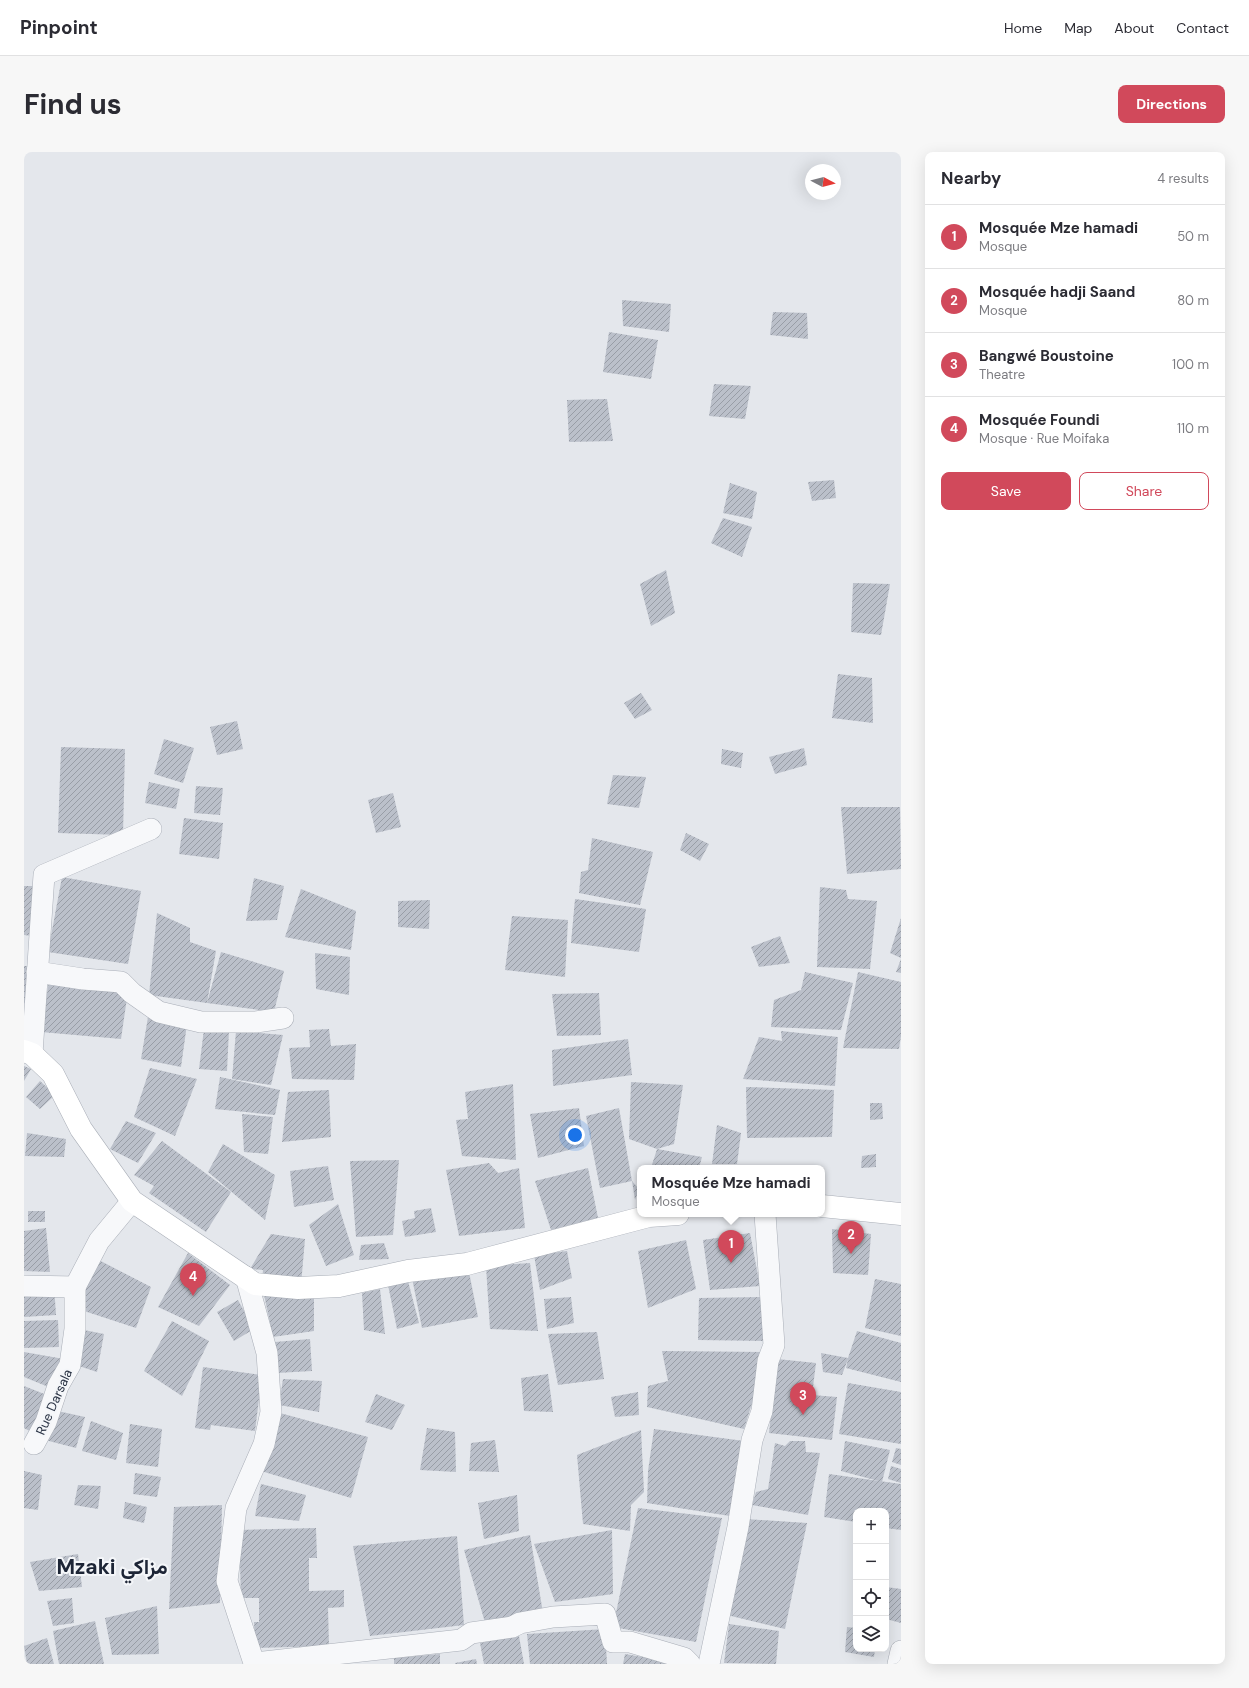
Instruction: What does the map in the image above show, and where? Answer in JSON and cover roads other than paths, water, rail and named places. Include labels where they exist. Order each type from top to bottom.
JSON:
[{"type":"main road","points":[[28,1053],[53,1074],[81,1129],[132,1201],[255,1284],[298,1288],[339,1286],[408,1271],[467,1264],[645,1217]]},
{"type":"main road","points":[[825,1206],[901,1214]]},
{"type":"street","points":[[28,1053],[37,972],[44,874],[151,829]]},
{"type":"street","points":[[37,972],[83,979],[121,982],[159,1012],[201,1022],[256,1022],[283,1018]]},
{"type":"street","points":[[24,1286],[76,1287],[99,1241],[132,1201]]},
{"type":"street","points":[[709,1664],[738,1527],[752,1440],[762,1411],[768,1361],[774,1345],[765,1217]]},
{"type":"street","points":[[246,1277],[267,1353],[271,1412],[264,1444],[236,1508],[227,1581],[246,1664],[461,1640],[471,1633],[512,1627],[520,1622],[553,1617],[605,1614],[613,1642],[630,1642],[684,1658],[690,1664]]},
{"type":"street","name":"Rue Darsala","points":[[34,1444],[46,1422],[58,1386],[70,1365],[75,1329],[76,1287]]},
{"type":"street","points":[[898,1664],[901,1651]]},
{"type":"place","name":"Mosquée hadji Saand","points":[[851,1254]]},
{"type":"place","name":"Mosquée Mze hamadi","points":[[731,1263]]},
{"type":"place","name":"Mosquée Foundi","points":[[193,1296]]},
{"type":"place","name":"Bangwé Boustoine","points":[[803,1415]]},
{"type":"district","name":"Mzaki مزاكي","points":[[112,1567]]}]
